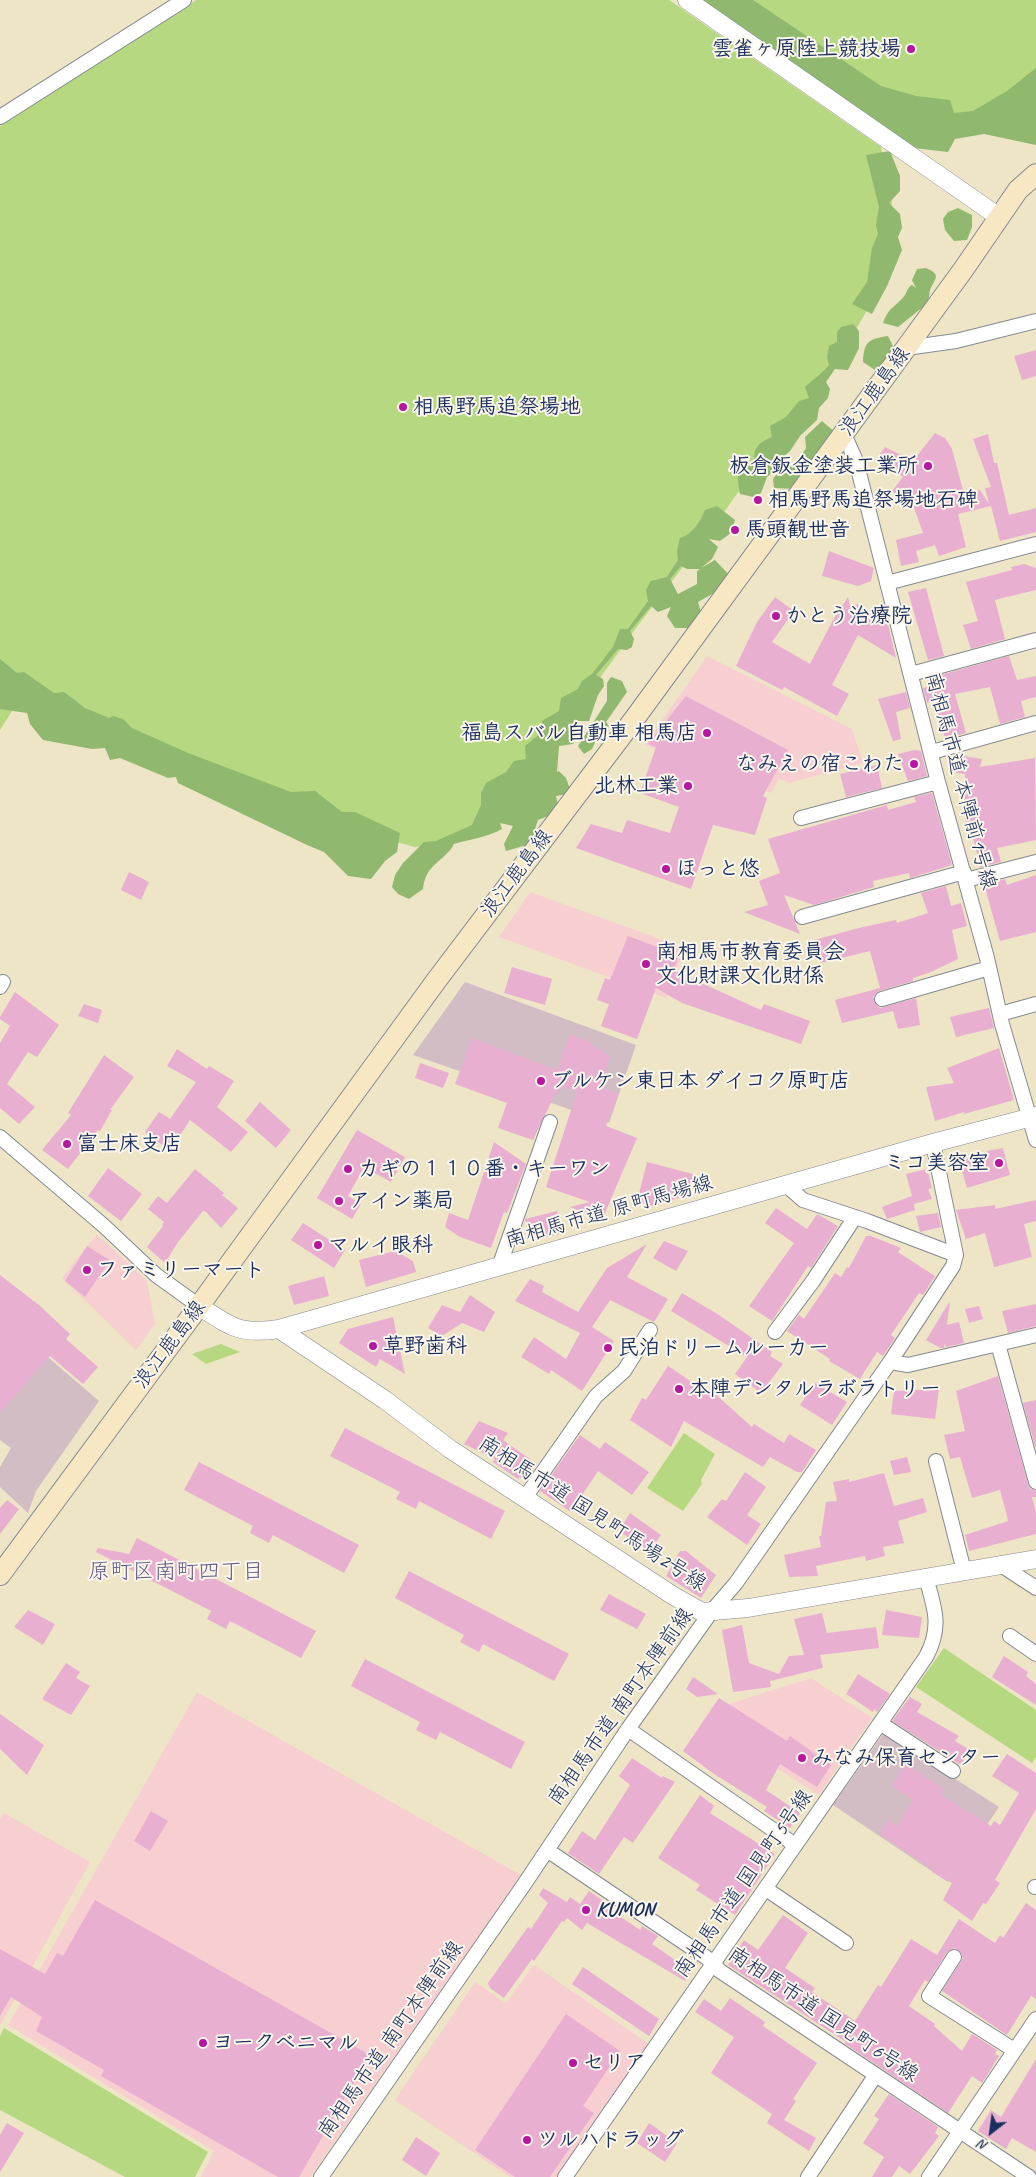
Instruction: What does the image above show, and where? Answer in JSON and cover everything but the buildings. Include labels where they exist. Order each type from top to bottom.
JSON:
[{"type":"main road","name":"浪江鹿島線","points":[[0,1575],[436,981],[635,718],[844,434],[1018,190],[1036,174]]},
{"type":"street","points":[[0,117],[184,0]]},
{"type":"street","points":[[687,0],[999,217]]},
{"type":"street","points":[[906,348],[956,341],[1036,321]]},
{"type":"street","name":"南相馬市道 本陣前1号線","points":[[844,434],[856,460],[932,752],[938,782],[965,876],[1000,1014],[1033,1117],[1036,1140]]},
{"type":"street","points":[[887,583],[1036,544]]},
{"type":"street","points":[[911,674],[1036,640]]},
{"type":"street","points":[[932,752],[1036,723]]},
{"type":"street","points":[[801,818],[938,782]]},
{"type":"street","points":[[802,917],[965,876],[1036,862]]},
{"type":"street","points":[[882,999],[989,968]]},
{"type":"street","points":[[1000,1014],[1036,1004]]},
{"type":"street","name":"南相馬市道 原町馬場線","points":[[199,1306],[230,1327],[245,1331],[261,1332],[279,1329],[933,1143],[1033,1117]]},
{"type":"street","points":[[499,1267],[550,1122]]},
{"type":"street","points":[[0,1137],[95,1218],[156,1275],[199,1306]]},
{"type":"street","points":[[933,1143],[956,1255]]},
{"type":"street","points":[[786,1185],[803,1200],[855,1217],[956,1255]]},
{"type":"street","points":[[775,1332],[855,1217]]},
{"type":"street","name":"南相馬市道 南町本陣前線","points":[[321,2177],[547,1850],[628,1729],[710,1612],[736,1584],[890,1362],[953,1266],[956,1255]]},
{"type":"street","name":"南相馬市道 国見町馬場2号線","points":[[279,1329],[385,1400],[450,1449],[648,1580],[695,1608],[710,1612],[748,1608],[1036,1559]]},
{"type":"street","points":[[524,1498],[596,1396],[624,1371],[650,1330]]},
{"type":"street","points":[[890,1362],[908,1365],[1036,1335]]},
{"type":"street","points":[[998,1344],[1036,1482]]},
{"type":"street","points":[[936,1460],[964,1571]]},
{"type":"street","points":[[1001,1565],[1036,1588]]},
{"type":"street","name":"南相馬市道 国見町5号線","points":[[565,2177],[926,1657],[935,1637],[937,1624],[926,1578]]},
{"type":"street","points":[[1010,1636],[1036,1654]]},
{"type":"street","points":[[880,1724],[953,1771]]},
{"type":"street","points":[[628,1729],[795,1845]]},
{"type":"street","name":"南相馬市道 国見町6号線","points":[[547,1850],[707,1958],[713,1965],[875,2076],[1029,2177]]},
{"type":"street","points":[[766,1888],[846,1943]]},
{"type":"street","points":[[954,1958],[929,1996],[1014,2050]]},
{"type":"street","points":[[929,2177],[1036,2019]]},
{"type":"street","points":[[808,2177],[875,2076]]},
{"type":"shaded area","points":[[707,656],[852,729],[863,763],[789,783],[779,779],[771,793],[645,745]]},
{"type":"shaded area","points":[[530,892],[685,948],[666,998],[499,937]]},
{"type":"shaded area","points":[[465,982],[636,1045],[609,1123],[413,1055]]},
{"type":"shaded area","points":[[97,1234],[147,1281],[155,1324],[136,1350],[62,1278]]},
{"type":"shaded area","points":[[0,1316],[99,1401],[36,1491],[28,1513],[0,1487],[0,1467],[11,1448],[0,1440]]},
{"type":"shaded area","name":"みなみ保育センター","points":[[811,1678],[872,1718],[819,1795],[702,1721],[713,1709]]},
{"type":"shaded area","points":[[197,1692],[521,1875],[310,2177],[201,2177],[214,2151],[8,2025]]},
{"type":"shaded area","points":[[884,1733],[999,1807],[948,1882],[833,1805]]},
{"type":"shaded area","points":[[4,1813],[90,1862],[0,2026],[0,1819]]},
{"type":"shaded area","points":[[534,1965],[649,2044],[557,2177],[510,2177],[395,2100],[475,1982],[506,2003]]},
{"type":"green space","name":"相馬野馬追祭場地","points":[[196,0],[669,0],[881,147],[892,202],[889,242],[873,300],[834,367],[777,447],[736,495],[584,700],[481,828],[449,843],[415,847],[327,823],[21,697],[0,730],[0,126]]},
{"type":"green space","points":[[679,0],[753,0],[881,86],[916,96],[950,100],[954,113],[973,111],[1007,91],[1036,68],[1036,145],[984,134],[955,139],[948,152],[888,145]]},
{"type":"green space","name":"雲雀ヶ原陸上競技場","points":[[712,0],[1036,0],[1036,99],[1015,113],[894,123]]},
{"type":"green space","points":[[890,151],[900,176],[900,191],[889,203],[900,214],[902,228],[898,237],[902,250],[887,286],[872,314],[852,304],[867,282],[872,248],[878,234],[876,225],[879,207],[866,155]]},
{"type":"green space","points":[[958,208],[972,215],[972,227],[967,240],[954,241],[945,230],[943,219],[948,212]]},
{"type":"green space","points":[[926,268],[936,275],[930,290],[928,303],[898,327],[883,323],[890,310],[902,299],[909,287],[912,285],[916,288],[912,280],[917,269]]},
{"type":"green space","points":[[853,324],[859,331],[859,348],[848,370],[835,369],[826,382],[830,389],[828,398],[819,408],[817,420],[800,436],[790,451],[782,458],[777,469],[767,477],[761,493],[753,497],[740,494],[738,474],[743,468],[754,462],[758,446],[763,441],[772,437],[770,426],[786,417],[799,401],[809,398],[805,387],[829,365],[827,357],[829,346],[837,342],[837,332],[841,327]]},
{"type":"green space","points":[[888,336],[895,350],[878,372],[863,362],[866,346],[872,340]]},
{"type":"green space","points":[[822,421],[836,433],[797,489],[774,488],[773,479],[788,459],[794,467],[806,448],[805,437]]},
{"type":"green space","points":[[717,506],[735,520],[731,533],[720,541],[709,539],[718,547],[712,559],[701,568],[715,560],[730,576],[714,593],[698,602],[702,616],[692,628],[675,628],[667,616],[671,607],[658,612],[651,606],[630,631],[634,639],[632,647],[627,650],[618,649],[596,675],[603,679],[604,686],[598,695],[589,721],[574,721],[580,733],[573,744],[559,746],[557,772],[559,771],[566,778],[570,789],[567,794],[556,796],[559,809],[551,815],[538,820],[530,844],[506,851],[504,844],[513,826],[500,823],[502,829],[497,832],[454,844],[428,873],[423,889],[409,899],[398,894],[392,887],[395,875],[403,863],[424,842],[436,841],[472,825],[481,805],[481,793],[486,783],[506,772],[514,761],[526,759],[525,746],[541,733],[542,721],[559,711],[561,698],[578,689],[582,681],[592,674],[613,647],[620,629],[628,629],[648,601],[646,590],[651,581],[667,577],[678,560],[677,551],[680,538],[689,534],[696,527],[705,510]],"holes":[[[681,566],[687,569],[700,569],[697,571],[697,584],[678,594],[670,579]]]},
{"type":"green space","points":[[0,659],[17,673],[24,672],[54,693],[64,692],[85,708],[109,718],[113,716],[123,719],[132,728],[188,753],[291,792],[315,791],[342,812],[355,812],[400,833],[397,852],[385,861],[371,879],[348,876],[324,852],[178,783],[176,777],[168,778],[120,758],[110,760],[105,748],[92,749],[43,740],[30,724],[27,713],[0,709]]},
{"type":"green space","points":[[611,677],[622,681],[627,692],[606,722],[609,726],[598,736],[592,749],[584,754],[578,746],[607,701],[607,683]]},
{"type":"green space","points":[[221,1344],[240,1352],[206,1364],[192,1354]]},
{"type":"green space","points":[[684,1433],[715,1454],[701,1480],[702,1484],[683,1511],[647,1488]]},
{"type":"green space","points":[[944,1648],[1036,1710],[1036,1757],[1032,1763],[916,1687]]},
{"type":"green space","points":[[4,2028],[208,2152],[195,2177],[125,2177],[0,2110],[0,2036]]},
{"type":"place","name":"雲雀ヶ原陸上競技場","points":[[911,49]]},
{"type":"place","name":"相馬野馬追祭場地","points":[[403,407]]},
{"type":"place","name":"板倉鈑金塗装工業所","points":[[928,466]]},
{"type":"place","name":"相馬野馬追祭場地石碑","points":[[758,500]]},
{"type":"place","name":"馬頭観世音","points":[[735,530]]},
{"type":"place","name":"かとう治療院","points":[[776,616]]},
{"type":"place","name":"福島スバル自動車 相馬店","points":[[707,733]]},
{"type":"place","name":"なみえの宿こわた","points":[[914,764]]},
{"type":"place","name":"北林工業","points":[[688,786]]},
{"type":"place","name":"ほっと悠","points":[[666,869]]},
{"type":"place","name":"南相馬市教育委員会 文化財課文化財係","points":[[646,964]]},
{"type":"place","name":"ブルケン東日本 ダイコク原町店","points":[[541,1081]]},
{"type":"place","name":"富士床支店","points":[[67,1144]]},
{"type":"place","name":"ミコ美容室","points":[[999,1163]]},
{"type":"place","name":"カギの１１０番・キーワン","points":[[348,1169]]},
{"type":"place","name":"アイン薬局","points":[[339,1201]]},
{"type":"place","name":"マルイ眼科","points":[[318,1245]]},
{"type":"place","name":"ファミリーマート","points":[[87,1270]]},
{"type":"place","name":"草野歯科","points":[[373,1346]]},
{"type":"place","name":"民泊ドリームルーカー","points":[[608,1348]]},
{"type":"place","name":"本陣デンタルラボラトリー","points":[[679,1389]]},
{"type":"place","name":"みなみ保育センター","points":[[802,1758]]},
{"type":"place","name":"KUMON","points":[[586,1910]]},
{"type":"place","name":"ヨークベニマル","points":[[203,2043]]},
{"type":"place","name":"セリア","points":[[573,2063]]},
{"type":"place","name":"ツルハドラッグ","points":[[527,2140]]},
{"type":"district","name":"原町区南町四丁目","points":[[176,1572]]}]
